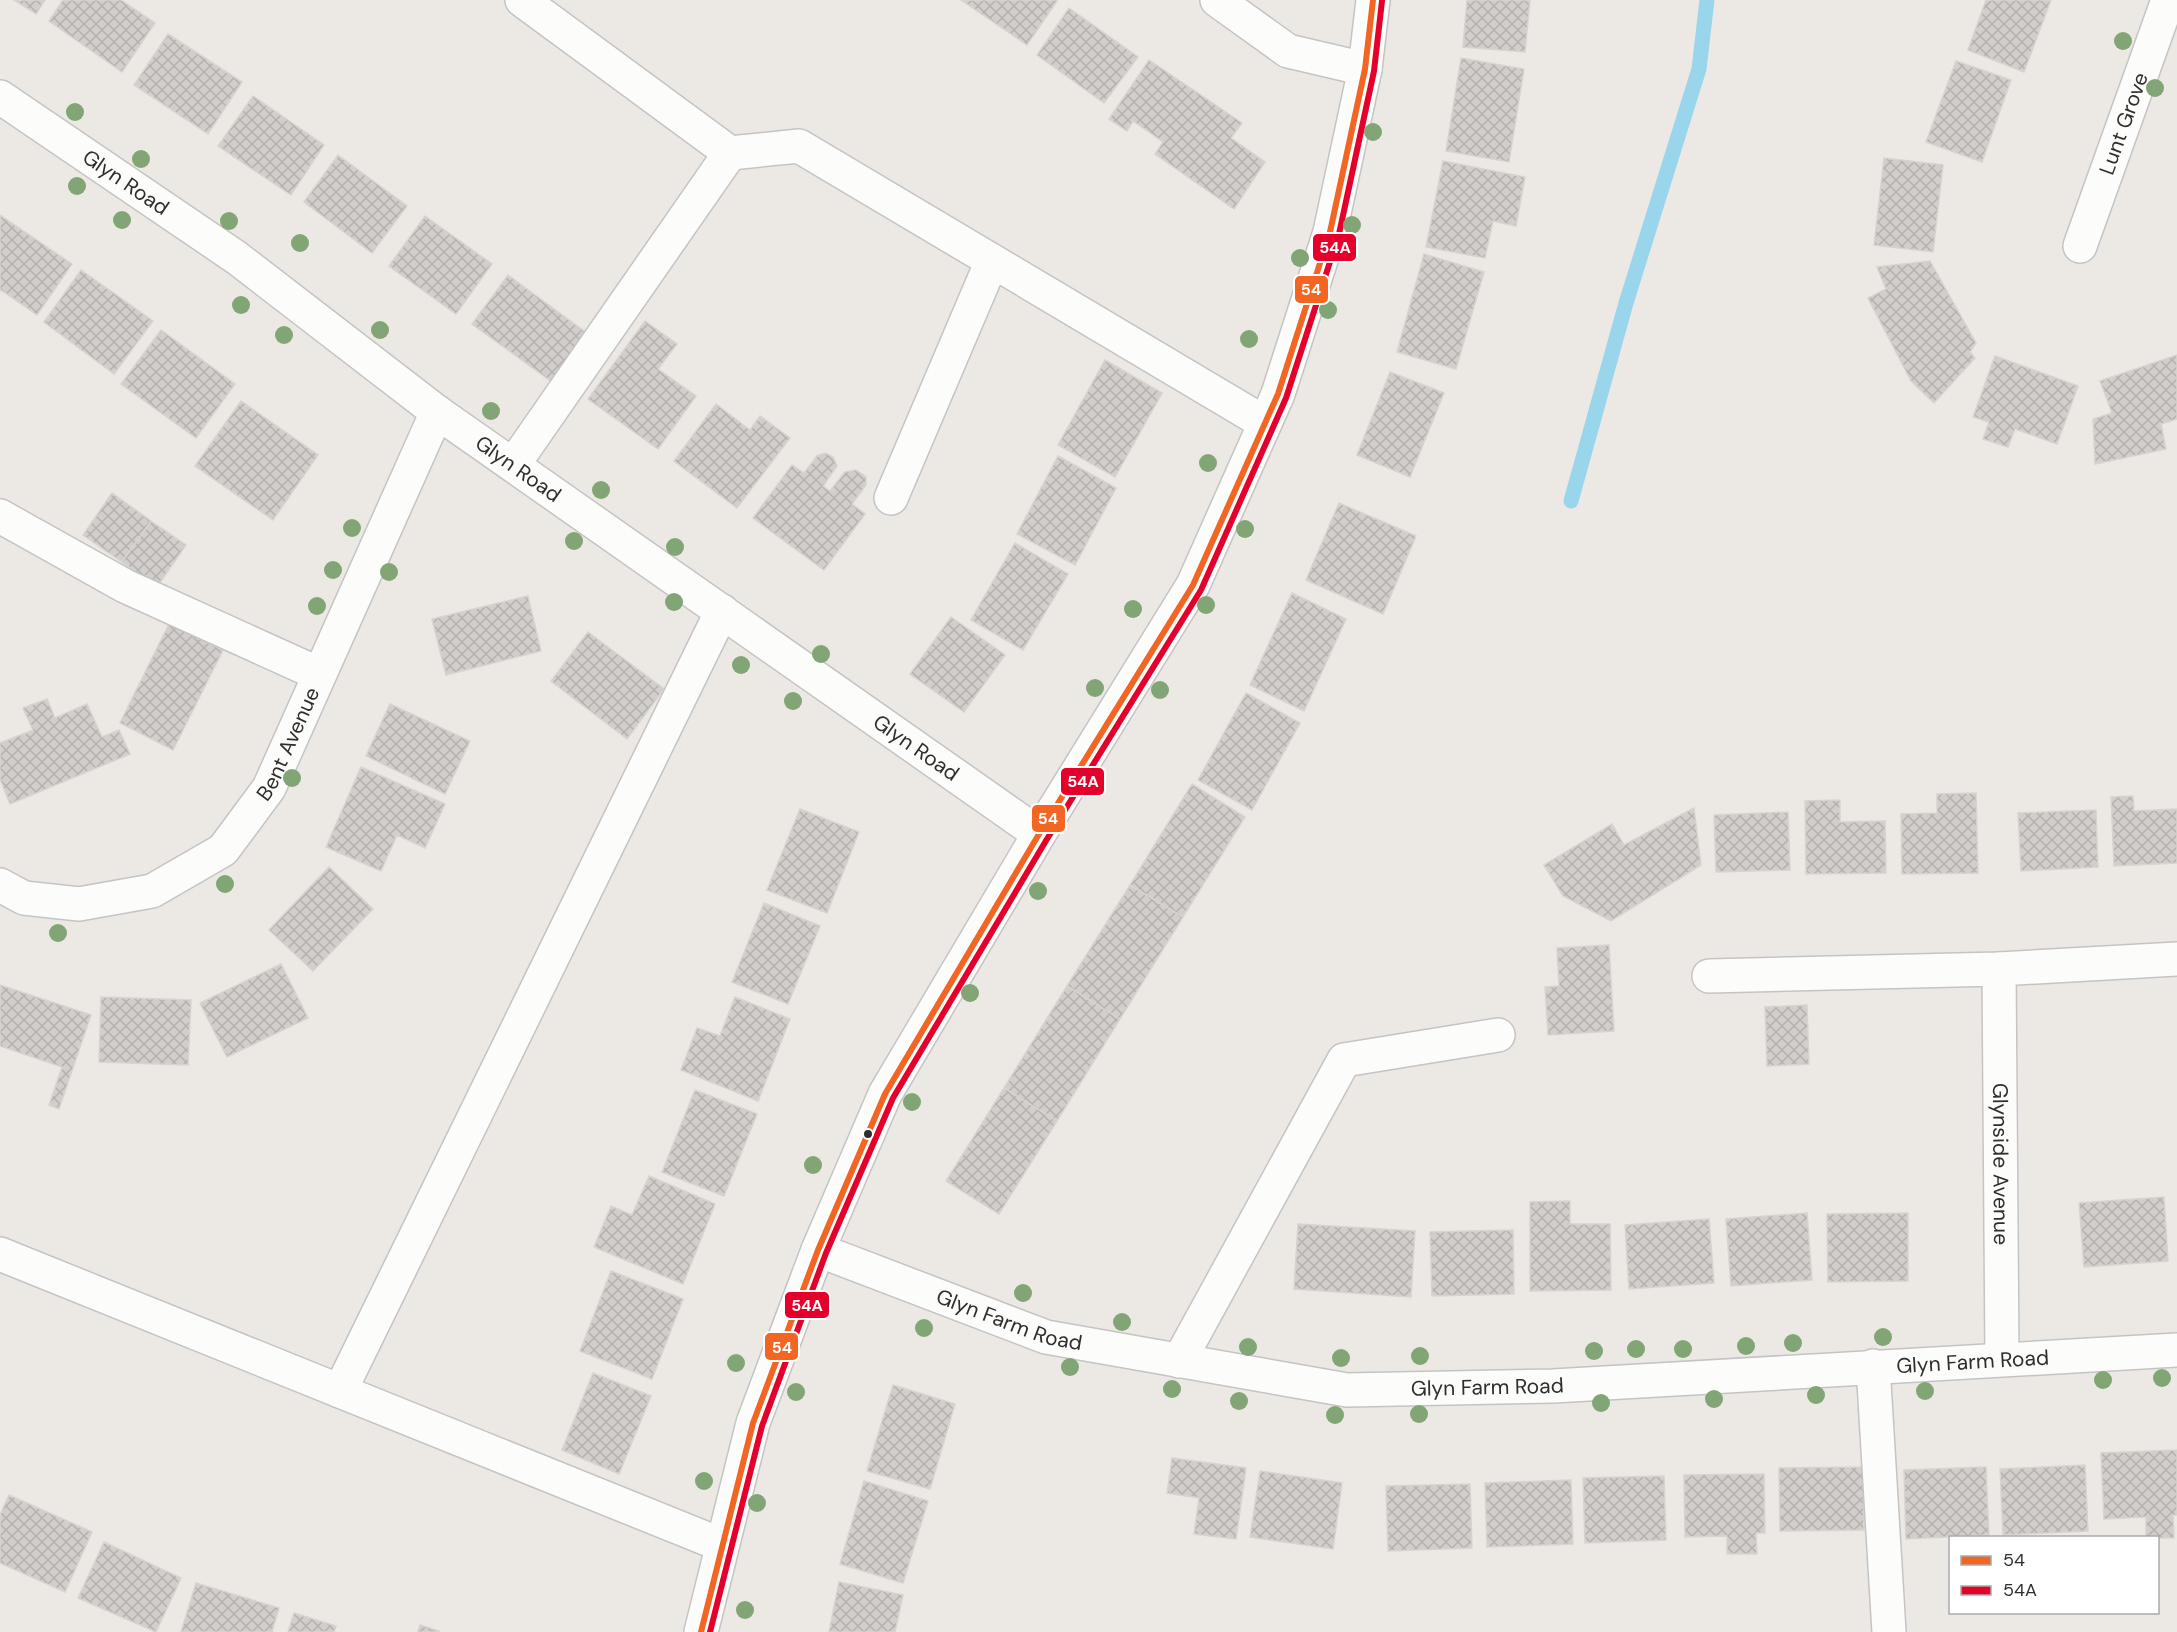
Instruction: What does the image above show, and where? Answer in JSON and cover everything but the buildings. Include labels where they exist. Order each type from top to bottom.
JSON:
[{"type":"street","points":[[522,0],[730,153],[799,146],[1266,423]]},
{"type":"street","points":[[1217,0],[1288,51],[1365,69]]},
{"type":"street","points":[[701,1632],[753,1424],[818,1250],[885,1094],[1039,834],[1193,585],[1278,394],[1330,232],[1365,69],[1373,0]]},
{"type":"street","name":"Lunt Grove","points":[[2080,246],[2168,0]]},
{"type":"street","name":"Glyn Road","points":[[0,97],[237,258],[437,412],[1039,834]]},
{"type":"street","points":[[513,465],[730,153]]},
{"type":"street","points":[[891,498],[992,261]]},
{"type":"street","name":"Bent Avenue","points":[[0,885],[24,898],[79,903],[152,891],[222,850],[269,788],[437,412]]},
{"type":"street","points":[[0,516],[125,586],[320,674]]},
{"type":"street","points":[[340,1391],[722,611]]},
{"type":"street","points":[[1709,976],[1999,969],[2177,959]]},
{"type":"street","name":"Glynside Avenue","points":[[1999,969],[2002,1358]]},
{"type":"street","points":[[1179,1361],[1344,1060],[1498,1035]]},
{"type":"street","name":"Glyn Farm Road","points":[[818,1250],[1046,1337],[1347,1390],[1553,1386],[2002,1358],[2177,1350]]},
{"type":"street","points":[[0,1254],[722,1545]]},
{"type":"street","points":[[1873,1366],[1888,1632]]},
{"type":"waterway","points":[[1571,501],[1626,303],[1699,69],[1707,0]]},
{"type":"transit line","name":"54","points":[[701,1632],[753,1423],[818,1250],[885,1094],[1039,834],[1193,585],[1278,394],[1330,232],[1365,69],[1373,0]]},
{"type":"transit line","name":"54A","points":[[710,1632],[762,1426],[826,1253],[893,1098],[1047,839],[1201,590],[1286,398],[1339,234],[1374,71],[1382,1]]}]
